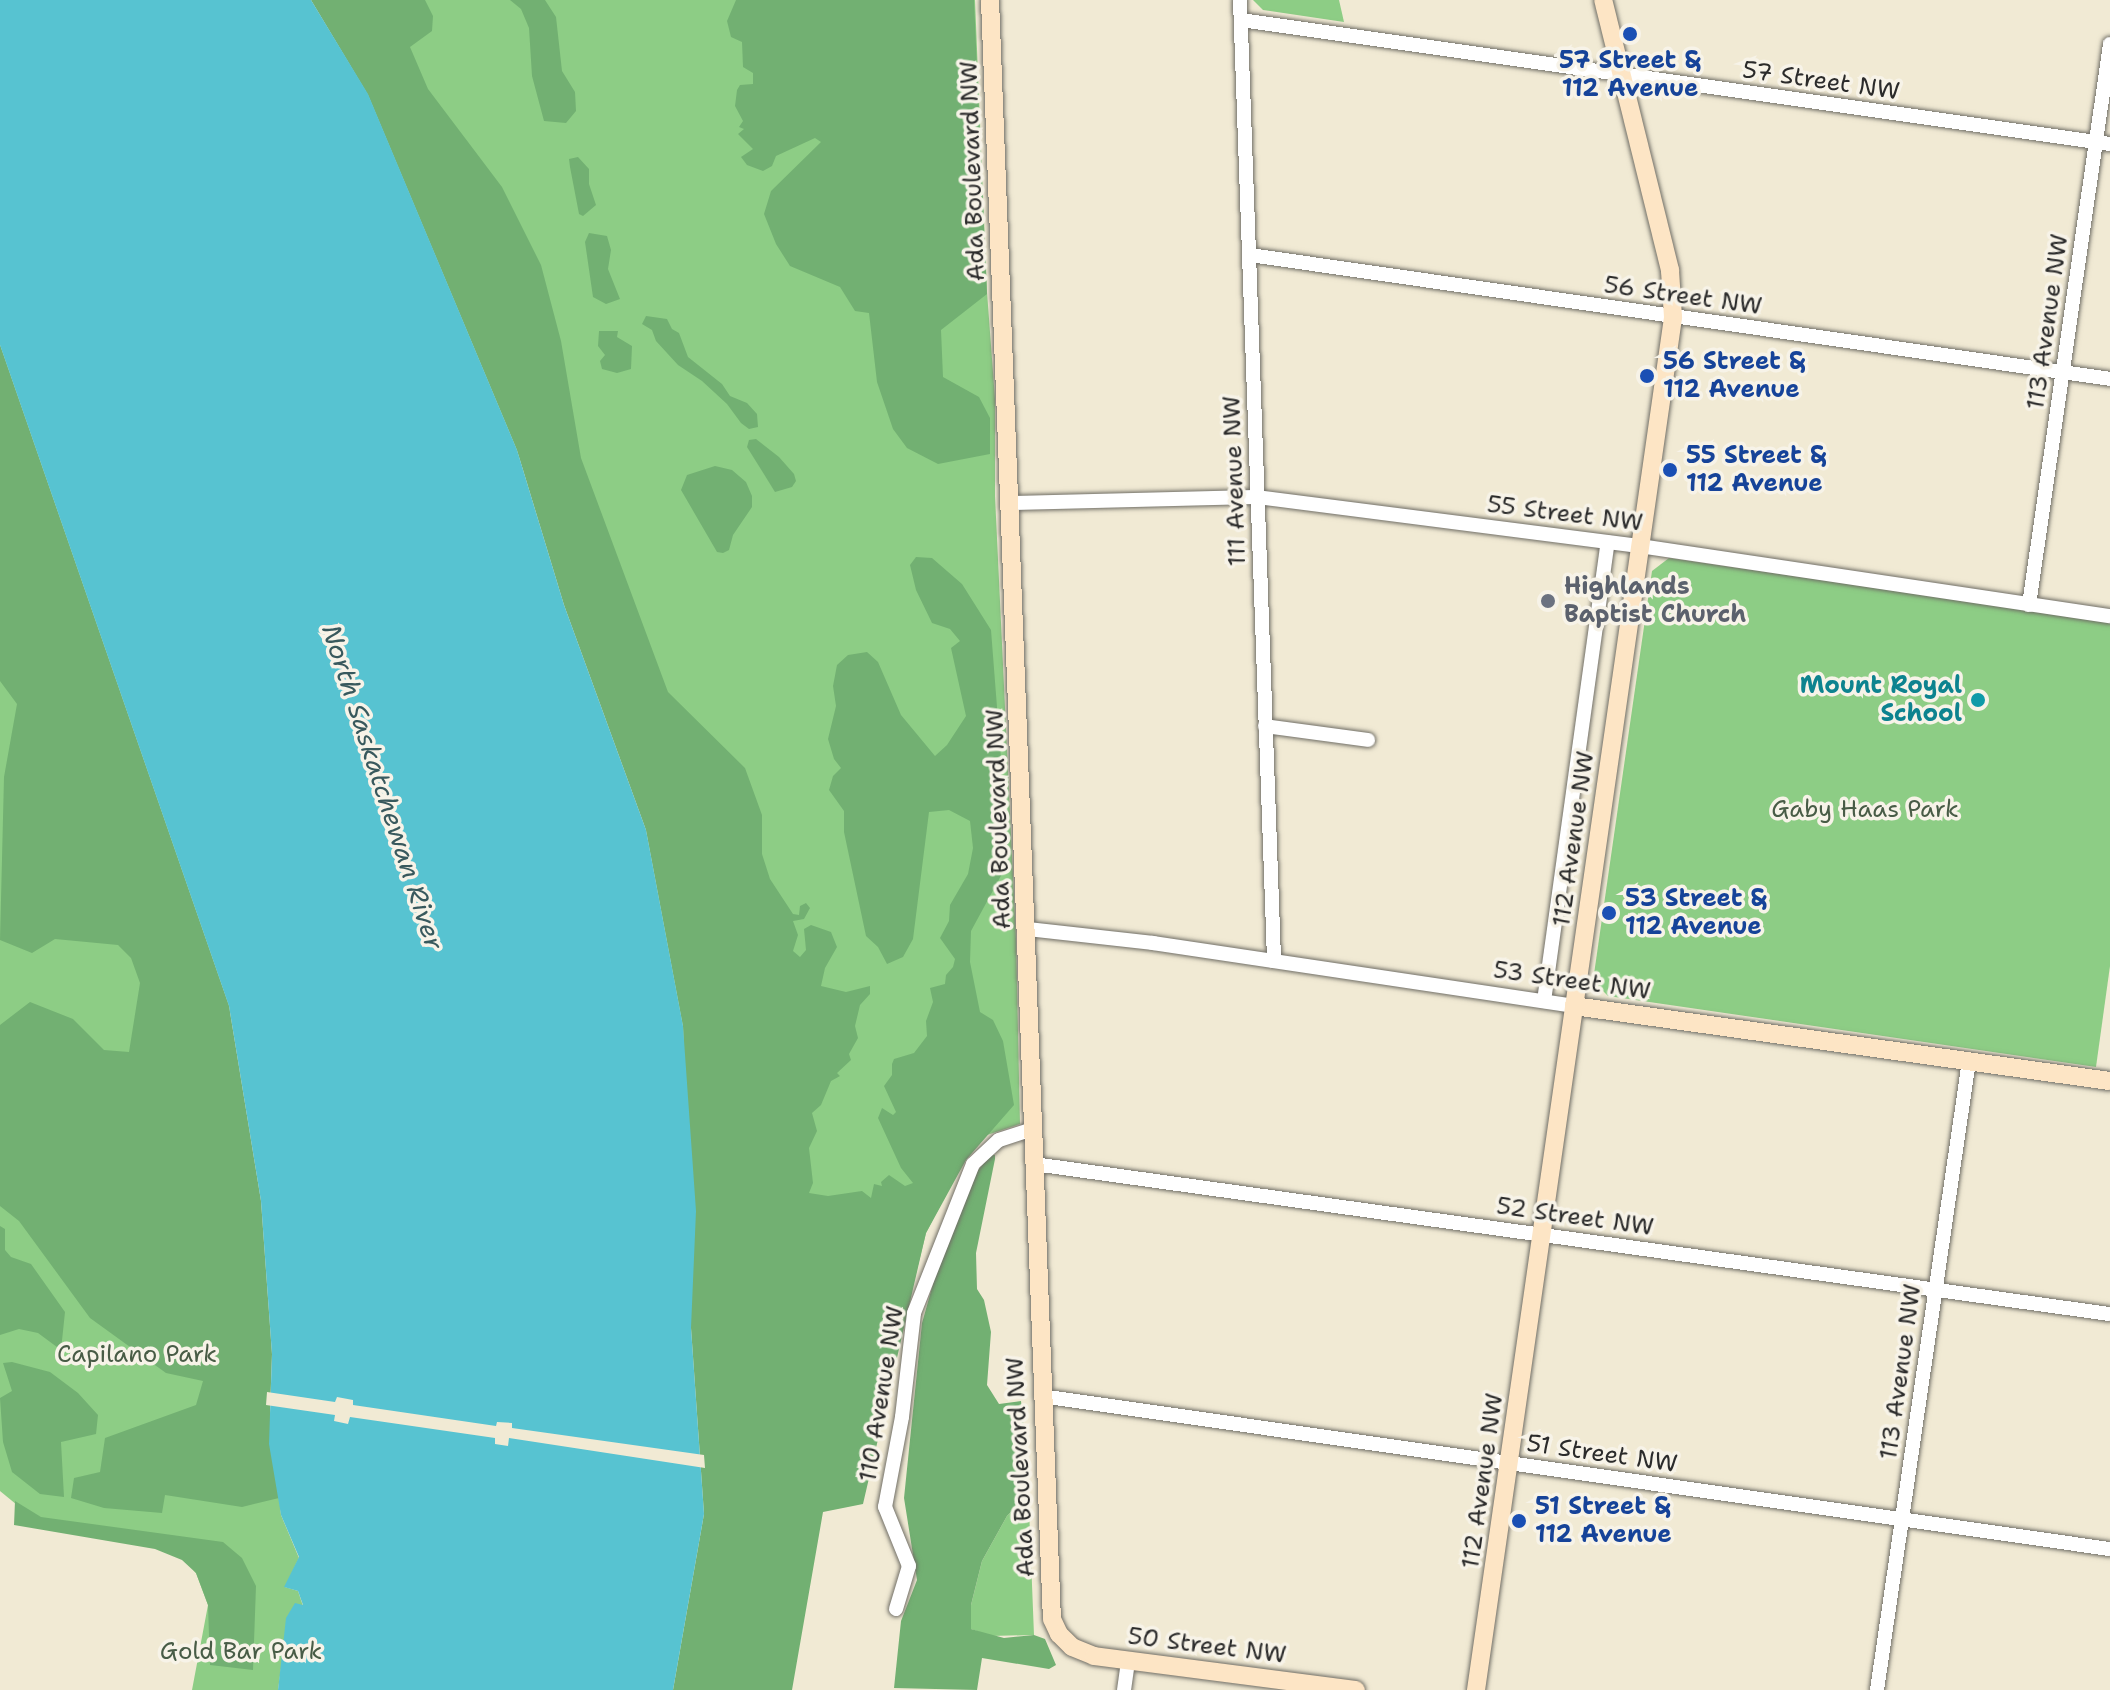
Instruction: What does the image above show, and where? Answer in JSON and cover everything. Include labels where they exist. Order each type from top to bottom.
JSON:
[{"type":"street","name":"Ada Boulevard NW","points":[[990,0],[1028,929],[1041,1396],[1052,1619],[1059,1634]]},
{"type":"street","name":"111 Avenue NW","points":[[1240,0],[1274,961]]},
{"type":"street","name":"112 Avenue NW","points":[[1476,1690],[1673,317],[1670,270],[1603,0]]},
{"type":"street","name":"57 Street NW","points":[[1241,20],[2103,143]]},
{"type":"street","name":"113 Avenue NW","points":[[2029,605],[2062,372],[2103,143],[2110,44]]},
{"type":"street","name":"56 Street NW","points":[[1250,255],[2110,379]]},
{"type":"street","name":"55 Street NW","points":[[1011,503],[1257,497],[1640,546],[2110,616]]},
{"type":"street","name":"112 Avenue NW","points":[[1544,1001],[1608,542]]},
{"type":"street","points":[[1265,726],[1368,740]]},
{"type":"street","name":"53 Street NW","points":[[1028,929],[1274,961],[2110,1081]]},
{"type":"street","name":"113 Avenue NW","points":[[1877,1690],[1969,1061]]},
{"type":"street","name":"110 Avenue NW","points":[[896,1609],[909,1566],[885,1507],[902,1417],[914,1313],[973,1164],[999,1140],[1032,1129]]},
{"type":"street","name":"52 Street NW","points":[[1034,1164],[2110,1314]]},
{"type":"street","name":"51 Street NW","points":[[1041,1396],[2110,1549]]},
{"type":"street","name":"50 Street NW","points":[[1059,1634],[1072,1647],[1094,1656],[1356,1690]]},
{"type":"street","points":[[1124,1690],[1128,1661]]},
{"type":"green space","points":[[311,0],[425,0],[433,16],[432,31],[410,47],[428,89],[502,187],[541,265],[561,341],[581,458],[668,692],[745,768],[762,815],[762,854],[770,879],[793,914],[799,915],[800,906],[806,903],[810,908],[804,919],[793,921],[798,935],[793,951],[800,957],[806,950],[804,929],[811,925],[831,932],[837,947],[825,968],[821,986],[846,992],[870,986],[870,994],[860,1005],[855,1026],[858,1038],[849,1054],[851,1060],[837,1073],[840,1076],[831,1081],[821,1105],[812,1113],[817,1131],[809,1148],[813,1183],[809,1193],[828,1196],[862,1191],[871,1198],[874,1184],[882,1186],[881,1182],[889,1175],[905,1186],[913,1183],[901,1168],[878,1118],[882,1108],[893,1115],[896,1112],[884,1086],[892,1075],[892,1064],[894,1059],[914,1053],[927,1036],[926,1021],[933,1002],[930,988],[945,984],[946,975],[953,967],[955,959],[940,938],[949,921],[950,905],[968,874],[973,848],[970,821],[949,810],[929,812],[913,939],[903,957],[887,964],[878,947],[866,936],[844,832],[844,811],[829,790],[833,776],[841,768],[834,759],[828,739],[836,706],[833,686],[837,665],[848,655],[867,652],[878,662],[901,715],[935,756],[947,745],[966,716],[951,648],[960,641],[950,629],[932,623],[916,590],[910,565],[916,557],[932,558],[962,584],[991,630],[1009,861],[971,931],[970,962],[980,1012],[993,1020],[1003,1041],[1014,1105],[966,1160],[926,1233],[863,1504],[823,1512],[792,1690],[673,1690],[704,1514],[691,1328],[683,1026],[646,830],[564,605],[517,450],[368,95]]},
{"type":"green space","points":[[312,0],[975,0],[987,292],[995,399],[995,496],[1016,939],[1020,1124],[987,1135],[964,1160],[926,1233],[909,1302],[866,1275],[683,1026],[646,829],[517,450],[368,94]]},
{"type":"green space","points":[[510,0],[545,0],[556,17],[562,71],[575,92],[576,111],[566,123],[544,121],[532,76],[529,28],[521,9]]},
{"type":"green space","points":[[736,0],[974,0],[987,294],[941,330],[943,377],[979,397],[990,418],[990,454],[938,464],[907,448],[893,429],[877,382],[869,313],[855,311],[840,287],[790,266],[776,244],[764,214],[771,191],[821,142],[815,138],[776,156],[772,166],[763,171],[747,165],[741,157],[753,149],[738,134],[744,129],[739,127],[743,121],[735,106],[737,90],[740,85],[753,84],[753,73],[743,67],[742,42],[731,37],[727,21]]},
{"type":"green space","points":[[1253,0],[1339,0],[1344,22],[1263,10]]},
{"type":"green space","points":[[578,157],[589,169],[589,184],[596,205],[583,216],[579,214],[569,159]]},
{"type":"green space","points":[[589,233],[607,236],[611,250],[608,269],[620,299],[606,304],[593,297],[585,242]]},
{"type":"green space","points":[[646,316],[667,319],[672,329],[679,333],[688,357],[722,384],[730,396],[747,403],[757,414],[758,427],[749,429],[741,423],[727,404],[702,381],[678,365],[656,341],[652,330],[642,324]]},
{"type":"green space","points":[[599,331],[618,331],[617,337],[632,346],[631,369],[617,373],[602,369],[600,361],[605,355],[598,346]]},
{"type":"green space","name":"Capilano Park","points":[[0,345],[229,1006],[281,1515],[299,1558],[285,1587],[298,1591],[303,1606],[284,1647],[278,1690],[192,1690],[208,1605],[196,1573],[169,1540],[39,1523],[0,1491]]},
{"type":"green space","name":"Capilano Park","points":[[0,345],[229,1006],[261,1201],[272,1354],[270,1411],[279,1498],[242,1507],[165,1495],[162,1513],[104,1508],[71,1498],[74,1478],[100,1472],[105,1438],[196,1405],[203,1381],[166,1373],[90,1318],[19,1221],[0,1206],[0,1025],[30,1002],[73,1019],[104,1050],[129,1052],[140,983],[131,958],[118,945],[55,939],[32,953],[0,940],[4,777],[17,704],[0,681]]},
{"type":"green space","points":[[756,439],[794,474],[796,481],[792,487],[775,492],[747,447],[749,440]]},
{"type":"green space","points":[[715,466],[732,470],[746,482],[752,496],[752,507],[733,535],[729,550],[723,553],[717,552],[681,490],[687,475]]},
{"type":"green space","name":"Gaby Haas Park","points":[[1669,558],[2110,622],[2110,966],[2096,1067],[1608,996],[1593,981],[1652,571]]},
{"type":"green space","points":[[990,1155],[995,1155],[995,1159],[976,1253],[977,1289],[984,1300],[991,1332],[987,1385],[999,1404],[1021,1401],[1027,1458],[1023,1499],[1007,1516],[982,1561],[971,1605],[971,1629],[1004,1638],[1034,1635],[1045,1639],[1056,1665],[1049,1669],[982,1658],[977,1690],[894,1688],[901,1621],[917,1580],[904,1498],[922,1323],[937,1270],[976,1173]]},
{"type":"green space","points":[[0,1226],[5,1229],[5,1250],[11,1257],[31,1264],[65,1312],[61,1350],[38,1333],[19,1329],[0,1335]]},
{"type":"green space","points":[[12,1362],[50,1372],[78,1393],[98,1415],[96,1434],[61,1442],[64,1497],[40,1494],[12,1472],[3,1442],[0,1398],[12,1391],[3,1363]]},
{"type":"green space","points":[[1027,1458],[1034,1635],[991,1636],[971,1629],[971,1605],[982,1561],[1007,1516],[1023,1499]]},
{"type":"green space","name":"Gold Bar Park","points":[[15,1501],[41,1517],[223,1542],[242,1558],[256,1586],[253,1670],[210,1665],[208,1605],[196,1573],[182,1560],[155,1549],[14,1525]]},
{"type":"water","name":"North Saskatchewan River","points":[[0,0],[311,0],[368,94],[517,450],[564,605],[646,830],[683,1026],[696,1211],[691,1328],[704,1514],[673,1690],[278,1690],[286,1618],[295,1603],[303,1605],[298,1591],[284,1587],[299,1557],[281,1515],[269,1444],[272,1354],[261,1201],[229,1006],[0,345]]},
{"type":"pier","points":[[267,1392],[335,1402],[337,1397],[353,1400],[353,1405],[496,1426],[497,1422],[512,1423],[512,1428],[704,1455],[705,1468],[509,1438],[508,1446],[495,1444],[495,1438],[350,1417],[348,1424],[334,1421],[335,1415],[266,1405]]},
{"type":"place","name":"57 Street & 112 Avenue","points":[[1630,34]]},
{"type":"place","name":"56 Street & 112 Avenue","points":[[1647,376]]},
{"type":"place","name":"55 Street & 112 Avenue","points":[[1670,470]]},
{"type":"place","name":"Highlands Baptist Church","points":[[1548,601]]},
{"type":"place","name":"Mount Royal School","points":[[1978,700]]},
{"type":"place","name":"53 Street & 112 Avenue","points":[[1609,913]]},
{"type":"place","name":"51 Street & 112 Avenue","points":[[1519,1521]]}]
